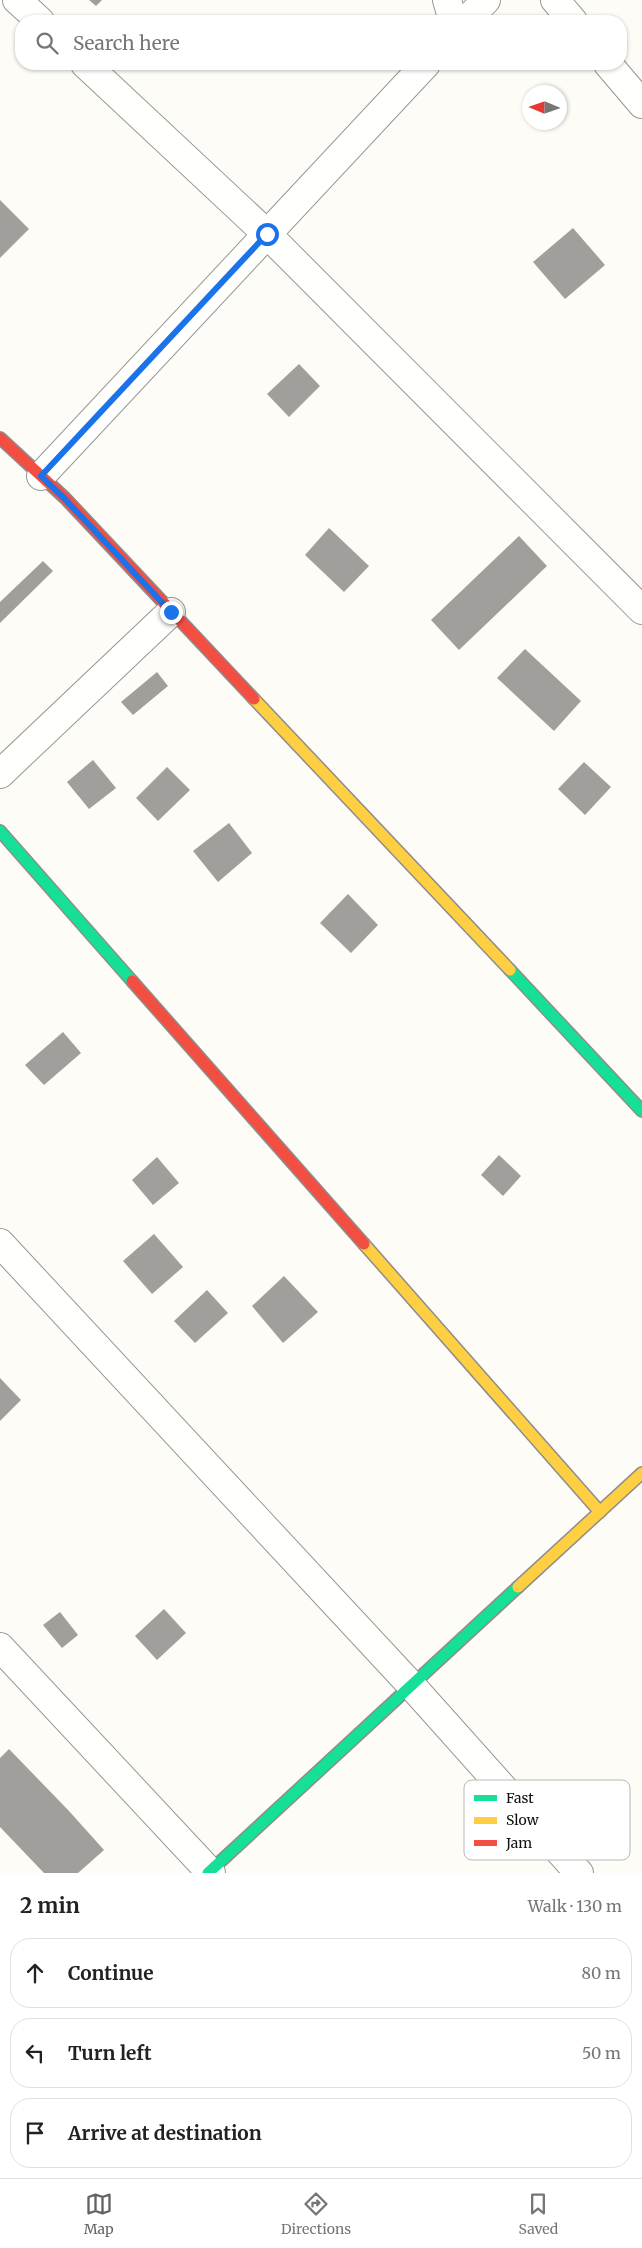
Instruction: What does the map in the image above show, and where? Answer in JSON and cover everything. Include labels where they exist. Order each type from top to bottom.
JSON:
[{"type":"street","points":[[17,0],[33,15]]},
{"type":"street","points":[[447,0],[451,15]]},
{"type":"street","points":[[472,15],[486,0]]},
{"type":"street","points":[[555,0],[568,15]]},
{"type":"street","points":[[91,70],[267,234],[642,610]]},
{"type":"street","points":[[41,476],[420,70]]},
{"type":"street","points":[[613,70],[642,104]]},
{"type":"street","points":[[1,441],[64,498],[642,1111]]},
{"type":"street","points":[[0,774],[171,612]]},
{"type":"street","points":[[0,830],[600,1512]]},
{"type":"street","points":[[0,1243],[412,1685],[496,1780]]},
{"type":"street","points":[[0,1647],[209,1872],[642,1472]]},
{"type":"street","points":[[567,1860],[578,1873]]},
{"type":"building","points":[[89,0],[102,0],[96,6]]},
{"type":"building","points":[[0,200],[29,229],[0,258]]},
{"type":"building","points":[[573,228],[605,265],[565,299],[533,262]]},
{"type":"building","points":[[299,364],[320,386],[289,417],[267,394]]},
{"type":"building","points":[[329,528],[369,566],[344,592],[305,555]]},
{"type":"building","points":[[519,536],[547,566],[459,650],[431,620]]},
{"type":"building","points":[[43,561],[53,571],[0,623],[0,602]]},
{"type":"building","points":[[525,649],[581,701],[554,731],[497,678]]},
{"type":"building","points":[[157,672],[168,686],[133,715],[121,702]]},
{"type":"building","points":[[93,760],[116,788],[89,809],[67,782]]},
{"type":"building","points":[[584,762],[611,787],[585,815],[558,789]]},
{"type":"building","points":[[167,767],[190,790],[158,821],[136,798]]},
{"type":"building","points":[[229,823],[252,853],[218,882],[193,851]]},
{"type":"building","points":[[348,894],[378,925],[351,953],[320,923]]},
{"type":"building","points":[[63,1032],[81,1053],[44,1085],[25,1065]]},
{"type":"building","points":[[499,1155],[521,1176],[503,1196],[481,1175]]},
{"type":"building","points":[[157,1157],[179,1183],[153,1205],[132,1180]]},
{"type":"building","points":[[154,1234],[183,1267],[152,1294],[123,1261]]},
{"type":"building","points":[[284,1276],[318,1312],[283,1343],[252,1306]]},
{"type":"building","points":[[207,1290],[228,1313],[195,1343],[174,1321]]},
{"type":"building","points":[[0,1378],[21,1400],[0,1421]]},
{"type":"building","points":[[164,1609],[186,1633],[157,1660],[135,1636]]},
{"type":"building","points":[[60,1612],[78,1635],[62,1648],[43,1625]]},
{"type":"building","points":[[9,1749],[104,1850],[78,1873],[44,1873],[0,1827],[0,1758]]},
{"type":"traffic: fast","points":[[0,831],[132,981]]},
{"type":"traffic: fast","points":[[510,970],[642,1111]]},
{"type":"traffic: fast","points":[[208,1873],[518,1587]]},
{"type":"traffic: slow","points":[[254,699],[510,970]]},
{"type":"traffic: slow","points":[[364,1244],[600,1512]]},
{"type":"traffic: slow","points":[[518,1587],[642,1473]]},
{"type":"traffic: jam","points":[[0,438],[65,498],[254,699]]},
{"type":"traffic: jam","points":[[132,981],[364,1244]]},
{"type":"route","points":[[171,612],[41,476],[267,234]]}]
